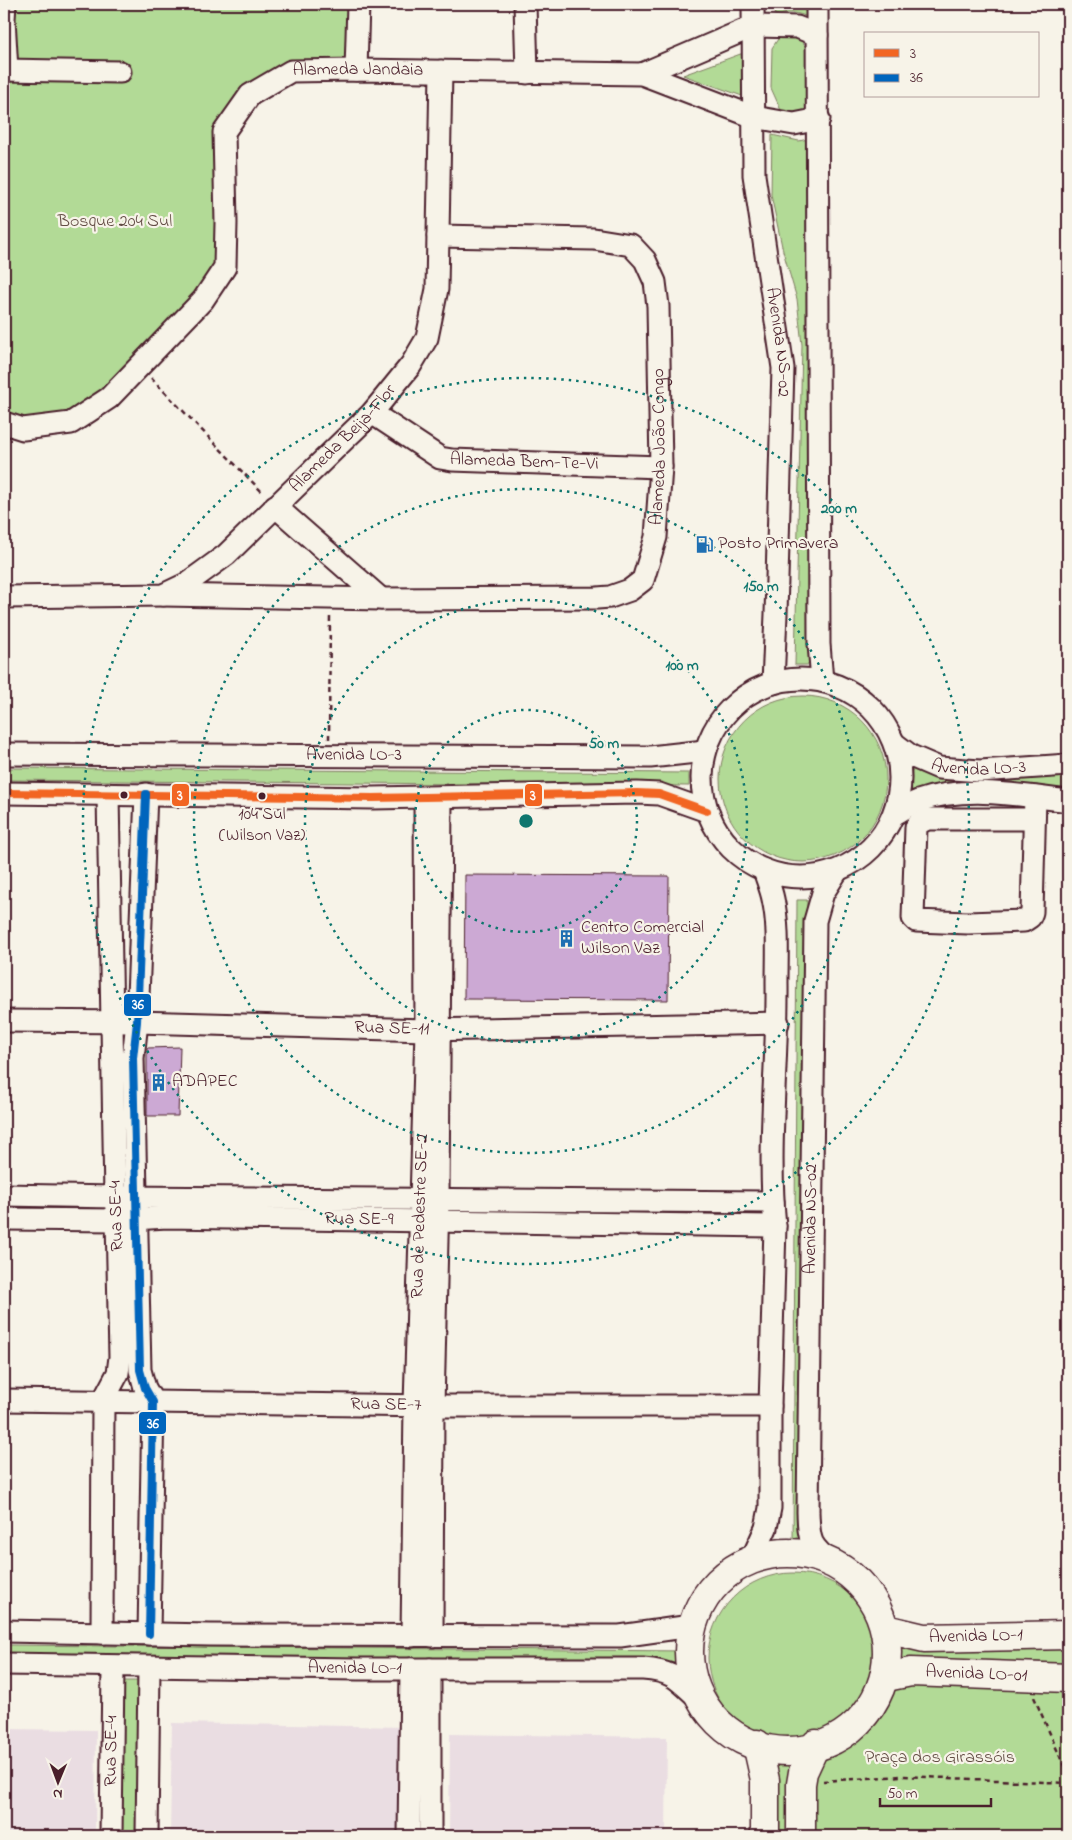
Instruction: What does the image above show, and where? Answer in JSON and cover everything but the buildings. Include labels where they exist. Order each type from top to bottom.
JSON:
[{"type":"main road","points":[[778,1554],[788,1554],[806,1555],[833,1564],[851,1576],[867,1591],[878,1609],[886,1629],[889,1653],[886,1677],[876,1702],[860,1724],[838,1740],[790,1748],[743,1743],[724,1731],[709,1715],[697,1697],[690,1674],[688,1650],[691,1626],[700,1605],[713,1586],[730,1572],[751,1561],[778,1554]]},
{"type":"main road","name":"Avenida LO-1","points":[[886,1629],[924,1638],[1068,1634]]},
{"type":"main road","name":"Avenida LO-01","points":[[886,1677],[911,1672],[1068,1678]]},
{"type":"main road","points":[[757,1744],[765,1780],[765,1836]]},
{"type":"main road","points":[[801,1836],[801,1784],[803,1772],[816,1744]]},
{"type":"street","points":[[5,4],[5,70],[120,72]]},
{"type":"street","points":[[356,70],[358,4]]},
{"type":"street","points":[[525,4],[527,73]]},
{"type":"street","name":"Avenida NS-02","points":[[754,4],[754,175],[783,368],[773,683]]},
{"type":"street","points":[[817,4],[819,119],[819,644],[822,681]]},
{"type":"street","name":"Alameda Jandaia","points":[[642,74],[754,26],[797,27],[817,35]]},
{"type":"street","name":"Alameda Jandaia","points":[[4,423],[22,429],[71,423],[109,398],[203,300],[224,267],[226,223],[224,132],[250,95],[290,72],[356,70],[642,74],[754,117],[794,124],[819,119]]},
{"type":"street","name":"Alameda Beija-Flor","points":[[4,597],[163,595],[186,584],[226,555],[372,413],[411,365],[427,338],[437,289],[441,71]]},
{"type":"street","name":"Alameda João Congo","points":[[163,595],[380,599],[597,598],[610,597],[630,590],[643,580],[656,537],[661,467],[658,306],[655,282],[645,260],[630,245],[594,239],[438,236]]},
{"type":"street","name":"Alameda Bem-Te-Vi","points":[[372,413],[440,458],[452,460],[661,467]]},
{"type":"street","points":[[275,506],[380,599]]},
{"type":"street","points":[[797,679],[822,681],[853,693],[878,715],[895,744],[901,767],[901,783],[894,814],[881,838],[861,858],[837,871],[800,877],[764,870],[740,856],[720,836],[707,811],[702,781],[705,751],[719,722],[743,698],[773,683],[797,679]]},
{"type":"street","name":"Avenida LO-3","points":[[895,744],[911,756],[938,768],[980,771],[1068,765]]},
{"type":"street","name":"Avenida LO-3","points":[[4,754],[650,757],[705,751]]},
{"type":"street","points":[[4,794],[433,797],[637,793],[658,794],[707,811]]},
{"type":"street","name":"Avenida LO-3","points":[[894,814],[917,801],[955,793],[1005,794],[1068,801]]},
{"type":"street","name":"Rua SE-4","points":[[108,794],[113,1022],[126,1220],[140,1370],[144,1388],[153,1402],[149,1634]]},
{"type":"street","name":"Rua SE-4","points":[[125,1197],[133,1058],[137,1022],[146,794]]},
{"type":"street","name":"Rua de Pedestre SE-2","points":[[422,1636],[424,1405],[433,1030],[433,797]]},
{"type":"street","points":[[1034,797],[1034,819],[1032,912],[1030,917],[1024,921],[968,923],[916,921],[913,918],[916,827],[919,822],[927,820],[1034,819]]},
{"type":"street","name":"Avenida NS-02","points":[[751,1561],[766,1528],[770,1508],[770,1406],[775,1226],[772,1202],[775,1065],[778,1023],[776,924],[773,899],[764,870]]},
{"type":"street","name":"Avenida NS-02","points":[[833,1564],[816,1551],[810,1541],[808,1512],[815,921],[823,893],[837,871]]},
{"type":"street","name":"Rua SE-11","points":[[4,1021],[137,1022],[433,1030],[778,1023]]},
{"type":"street","name":"Rua SE-9","points":[[4,1194],[125,1197],[772,1202]]},
{"type":"street","name":"Rua SE-9","points":[[4,1220],[126,1220],[167,1217],[775,1226]]},
{"type":"street","name":"Rua SE-4","points":[[102,1633],[103,1401],[118,1373],[126,1220]]},
{"type":"street","name":"Rua SE-7","points":[[4,1400],[424,1405],[770,1406]]},
{"type":"street","name":"Avenida LO-1","points":[[4,1632],[620,1636],[691,1626]]},
{"type":"street","name":"Avenida LO-1","points":[[4,1664],[113,1667],[660,1670],[676,1677],[697,1697]]},
{"type":"street","name":"Rua SE-4","points":[[111,1836],[113,1667]]},
{"type":"street","name":"Rua SE-4","points":[[147,1836],[149,1667]]},
{"type":"street","points":[[409,1836],[420,1669]]},
{"type":"street","points":[[420,1669],[430,1836]]},
{"type":"path","points":[[139,366],[275,506]]},
{"type":"path","points":[[329,756],[331,598]]},
{"type":"path","points":[[1025,1675],[1068,1774]]},
{"type":"path","points":[[801,1784],[900,1776],[1068,1783]]},
{"type":"shaded area","points":[[172,1723],[407,1727],[406,1836],[170,1836]]},
{"type":"shaded area","points":[[4,1729],[96,1730],[95,1836],[4,1836]]},
{"type":"shaded area","points":[[450,1734],[667,1737],[666,1836],[449,1836]]},
{"type":"green space","name":"Bosque 204 Sul","points":[[5,4],[358,4],[356,70],[290,71],[224,132],[225,267],[71,423],[4,423]]},
{"type":"green space","points":[[774,4],[810,4],[810,18],[792,13],[775,17]]},
{"type":"green space","points":[[791,35],[801,40],[808,51],[809,112],[784,117],[771,88],[772,48],[778,39]]},
{"type":"green space","points":[[746,52],[745,97],[683,75]]},
{"type":"green space","points":[[772,135],[799,141],[812,138],[810,665],[795,665],[802,345],[797,299],[783,251],[771,195]]},
{"type":"green space","points":[[811,696],[835,702],[862,720],[880,747],[885,763],[885,795],[880,811],[862,838],[849,848],[827,859],[795,862],[771,856],[750,843],[739,832],[723,803],[720,771],[726,747],[739,726],[750,715],[779,699]]},
{"type":"green space","points":[[4,768],[689,773],[689,786],[4,780]]},
{"type":"green space","points":[[912,769],[953,777],[1068,774],[1068,792],[911,795]]},
{"type":"green space","points":[[797,900],[807,900],[803,1546],[793,1546]]},
{"type":"green space","points":[[793,1573],[818,1577],[833,1583],[847,1592],[859,1604],[868,1618],[874,1633],[878,1658],[874,1683],[868,1698],[859,1712],[847,1724],[833,1733],[818,1739],[793,1743],[768,1739],[753,1733],[739,1724],[727,1712],[718,1698],[712,1683],[708,1658],[712,1633],[718,1618],[727,1604],[739,1592],[753,1583],[768,1577]]},
{"type":"green space","points":[[1068,1644],[1068,1664],[895,1660],[893,1646],[1042,1647]]},
{"type":"green space","points":[[4,1645],[686,1651],[686,1663],[4,1657]]},
{"type":"green space","points":[[121,1681],[139,1681],[138,1836],[119,1836]]},
{"type":"green space","name":"Praça dos Girassóis","points":[[897,1683],[1068,1686],[1068,1836],[811,1836],[812,1779],[823,1755],[845,1744],[858,1733],[879,1708],[889,1688]]},
{"type":"green space","points":[[774,1762],[794,1762],[788,1836],[777,1836]]},
{"type":"transit line","name":"3","points":[[4,793],[373,798],[637,793],[659,794],[707,811]]},
{"type":"transit line","name":"36","points":[[146,794],[137,1022],[133,1058],[140,1370],[145,1388],[153,1402],[149,1634]]},
{"type":"place","name":"Posto Primavera","points":[[704,544]]},
{"type":"place","name":"104 Sul (Wilson Vaz)","points":[[262,796]]},
{"type":"place","name":"Centro Comercial Wilson Vaz","points":[[567,938]]},
{"type":"place","name":"ADAPEC","points":[[158,1082]]}]
